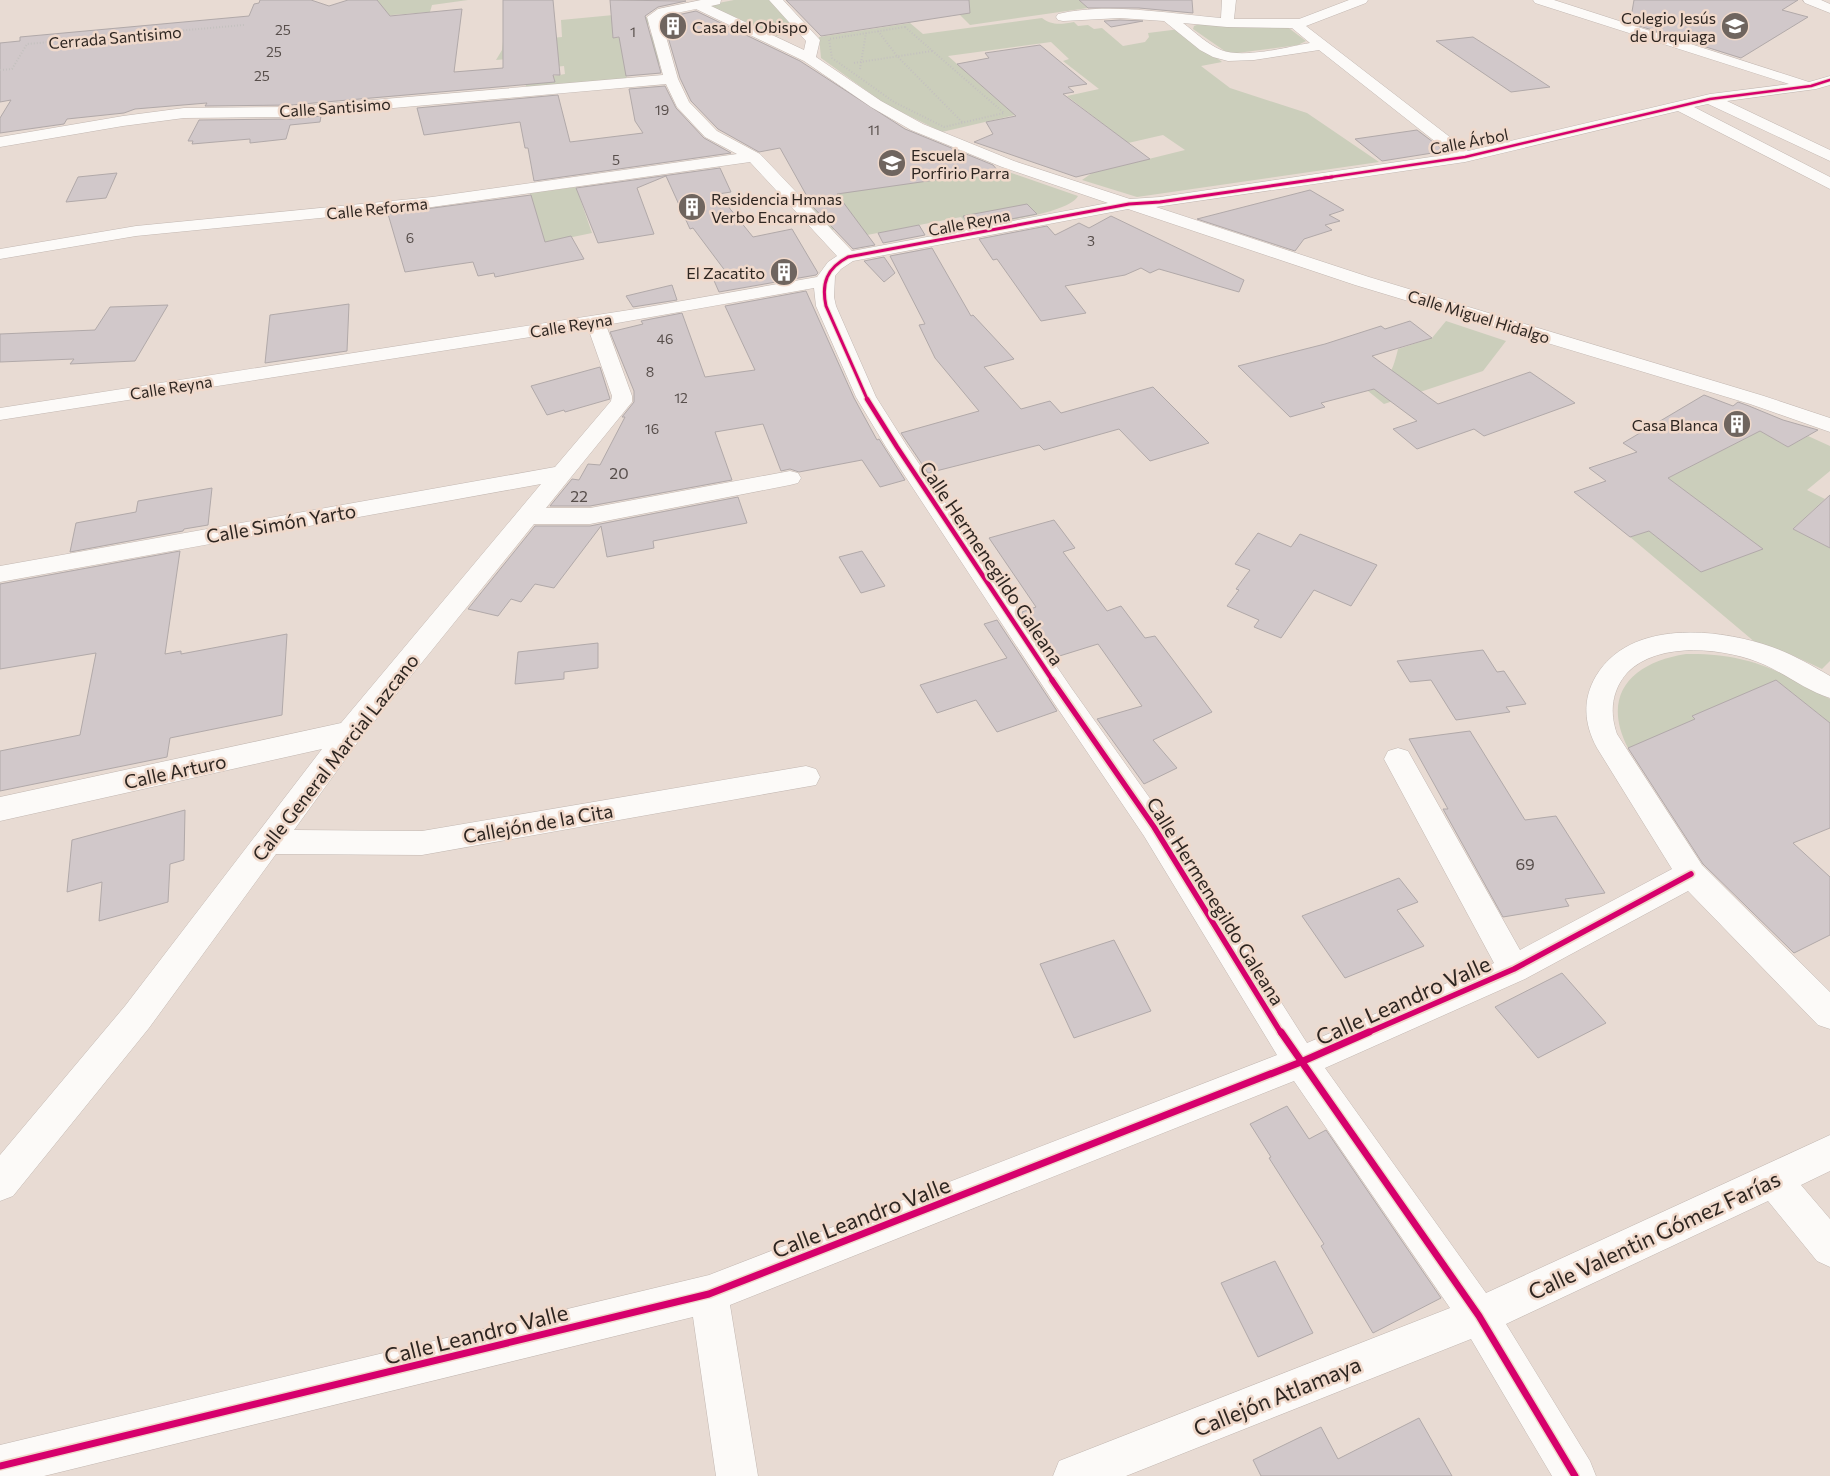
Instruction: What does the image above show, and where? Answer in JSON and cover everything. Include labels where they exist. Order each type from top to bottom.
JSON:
[{"type":"street","points":[[665,0],[676,9]]},
{"type":"street","points":[[718,0],[656,15],[655,19],[671,79],[682,104],[705,130],[754,157],[848,257]]},
{"type":"street","points":[[776,0],[813,40],[809,58]]},
{"type":"street","points":[[1227,23],[1229,0]]},
{"type":"street","points":[[1063,17],[1090,13],[1227,23],[1295,24],[1361,0]]},
{"type":"street","points":[[1540,0],[1560,4],[1830,92]]},
{"type":"street","points":[[1817,1],[1830,9]]},
{"type":"street","name":"Calle Miguel Hidalgo","points":[[698,4],[809,58],[876,104],[917,127],[1008,164],[1362,280],[1757,400],[1830,425]]},
{"type":"street","points":[[1168,18],[1209,49],[1224,56],[1242,57],[1321,45]]},
{"type":"street","name":"Calle Árbol","points":[[1295,24],[1465,157]]},
{"type":"street","name":"Calle Santisimo","points":[[0,142],[124,121],[184,114],[291,112],[671,79]]},
{"type":"street","points":[[1810,86],[1830,80]]},
{"type":"street","name":"Calle Árbol","points":[[1129,204],[1160,202],[1465,157],[1710,99],[1810,86]]},
{"type":"street","points":[[1710,99],[1830,156]]},
{"type":"street","points":[[1679,106],[1830,184]]},
{"type":"street","name":"Calle Reforma","points":[[0,254],[136,231],[432,202],[754,157]]},
{"type":"street","name":"Calle Reyna","points":[[0,414],[595,322],[824,281],[832,265],[848,257],[1129,204]]},
{"type":"street","name":"Calle Hermenegildo Galeana","points":[[824,281],[823,294],[826,306],[866,397],[876,414],[1063,696],[1154,826],[1283,1036],[1479,1316],[1576,1476]]},
{"type":"street","name":"Calle General Marcial Lazcano","points":[[0,1183],[137,1017],[350,732],[617,408],[622,399],[595,322]]},
{"type":"street","name":"Calle Simón Yarto","points":[[0,574],[563,472]]},
{"type":"street","points":[[527,516],[590,516],[790,478]]},
{"type":"street","points":[[1829,685],[1765,653],[1719,643],[1684,642],[1658,645],[1628,657],[1614,668],[1605,681],[1600,696],[1598,712],[1602,731],[1643,801],[1691,874],[1830,1014]]},
{"type":"street","name":"Calle Arturo","points":[[0,809],[350,732]]},
{"type":"street","points":[[1398,759],[1514,969]]},
{"type":"street","name":"Callejón de la Cita","points":[[268,842],[422,843],[806,777]]},
{"type":"street","name":"Calle Leandro Valle","points":[[0,1466],[709,1294],[1301,1062],[1514,969],[1691,874]]},
{"type":"street","name":"Calle Valentin Gómez Farías","points":[[1479,1316],[1830,1153]]},
{"type":"street","points":[[1773,1179],[1830,1248]]},
{"type":"street","points":[[709,1294],[737,1476]]},
{"type":"street","name":"Callejón Atlamaya","points":[[1074,1476],[1479,1316]]},
{"type":"path","points":[[905,27],[1004,113],[944,127],[894,102],[832,58],[828,39],[866,33],[905,27]]},
{"type":"path","points":[[878,31],[897,56],[963,122]]},
{"type":"path","points":[[858,77],[866,33]]},
{"type":"path","points":[[833,67],[932,51]]},
{"type":"green space","points":[[377,0],[468,0],[432,5],[430,12],[316,21]]},
{"type":"green space","points":[[734,0],[770,0],[796,31],[777,36],[708,5]]},
{"type":"green space","points":[[945,0],[1079,0],[1088,8],[970,25]]},
{"type":"green space","points":[[624,14],[626,19],[649,17],[651,24],[613,27],[613,38],[654,35],[661,63],[625,67],[627,81],[525,89],[527,81],[565,74],[564,66],[543,68],[530,57],[496,60],[502,50],[503,42],[562,37],[561,20]]},
{"type":"green space","points":[[1042,18],[1053,23],[1074,22],[1078,26],[1088,25],[1094,29],[1102,28],[1123,46],[1145,42],[1149,37],[1148,33],[1180,29],[1222,62],[1201,66],[1230,88],[1307,113],[1379,162],[1137,197],[1082,180],[1092,173],[1185,150],[1163,135],[1128,143],[1067,96],[1099,89],[1063,61],[1069,59],[1051,42],[948,56],[1015,115],[942,132],[885,104],[821,58],[819,37],[910,23],[923,34]]},
{"type":"green space","points":[[1202,23],[1286,26],[1306,41],[1298,45],[1229,54],[1193,29],[1194,26]]},
{"type":"green space","points":[[1003,170],[1078,196],[1072,202],[1062,207],[1019,219],[981,225],[977,221],[966,223],[961,217],[867,235],[843,227],[832,230],[803,198]]},
{"type":"green space","points":[[576,187],[592,233],[539,244],[530,193]]},
{"type":"green space","points":[[1446,321],[1506,341],[1483,371],[1384,404],[1368,391],[1381,385],[1389,375],[1398,349],[1432,338]]},
{"type":"green space","points":[[1760,431],[1788,447],[1808,436],[1830,446],[1830,471],[1807,490],[1825,499],[1793,529],[1830,548],[1830,661],[1822,669],[1792,655],[1756,643],[1630,537],[1649,531],[1701,572],[1762,549],[1668,478]]},
{"type":"green space","points":[[1686,654],[1708,654],[1745,660],[1778,672],[1830,699],[1830,723],[1776,680],[1693,716],[1751,767],[1628,748],[1620,729],[1618,712],[1620,697],[1627,684],[1637,673],[1651,664]]},
{"type":"building","points":[[260,0],[311,0],[329,6],[348,0],[377,0],[390,16],[462,9],[454,72],[503,68],[503,0],[553,0],[560,75],[553,75],[555,82],[291,105],[205,106],[207,103],[135,109],[124,113],[67,119],[64,124],[0,133],[0,118],[11,100],[0,102],[0,43],[20,41],[20,37],[249,16],[254,4],[259,3]]},
{"type":"building","points":[[610,0],[686,1],[658,7],[645,16],[661,73],[626,76],[619,37],[613,38]]},
{"type":"building","points":[[786,0],[969,0],[970,13],[821,36]]},
{"type":"building","points":[[1079,0],[1192,0],[1193,13],[1139,8],[1088,8]]},
{"type":"building","name":"Colegio Jesús de Urquiaga","points":[[1634,0],[1798,0],[1782,10],[1808,17],[1741,58],[1630,23]]},
{"type":"building","points":[[696,11],[800,61],[905,129],[993,165],[998,171],[837,194],[875,245],[853,249],[813,207],[780,148],[759,152],[718,129],[691,101],[680,78],[663,20],[668,17]]},
{"type":"building","points":[[1104,21],[1143,21],[1111,27]]},
{"type":"building","points":[[1473,37],[1550,87],[1511,92],[1436,41]]},
{"type":"building","points":[[1040,45],[1087,84],[1068,87],[1074,92],[1063,94],[1150,159],[1076,177],[974,142],[993,134],[986,122],[1016,116],[957,64],[989,58],[985,53]]},
{"type":"building","points":[[665,86],[676,108],[704,138],[731,153],[534,181],[528,148],[525,148],[520,122],[424,135],[417,108],[558,95],[570,142],[643,133],[635,121],[629,89]]},
{"type":"building","points":[[321,116],[320,122],[290,125],[286,139],[250,143],[250,139],[192,144],[193,141],[188,141],[199,120],[291,119]]},
{"type":"building","points":[[1417,130],[1445,151],[1382,161],[1355,139]]},
{"type":"building","points":[[720,168],[731,192],[718,194],[753,237],[792,229],[818,273],[816,275],[719,292],[712,276],[726,272],[693,228],[690,229],[666,176],[637,188],[654,234],[598,243],[576,188]]},
{"type":"building","points":[[117,173],[106,198],[66,202],[78,177]]},
{"type":"building","points":[[1310,190],[1344,210],[1329,215],[1340,221],[1325,225],[1332,230],[1304,239],[1295,251],[1197,219]]},
{"type":"building","points":[[531,195],[545,242],[571,236],[584,259],[495,277],[494,273],[478,276],[473,262],[405,272],[388,214]]},
{"type":"building","points":[[1027,204],[1037,214],[970,227],[963,216]]},
{"type":"building","points":[[1111,216],[1244,280],[1239,292],[1159,269],[1150,273],[1141,268],[1125,275],[1065,286],[1086,313],[1041,321],[997,259],[993,260],[979,239],[1047,226],[1055,235],[1079,223],[1089,228]]},
{"type":"building","points":[[919,225],[925,235],[883,243],[878,233]]},
{"type":"building","points":[[932,248],[971,316],[973,315],[1014,359],[984,367],[1021,409],[1050,401],[1061,413],[1153,387],[1209,443],[1150,461],[1119,429],[1044,450],[1039,445],[928,473],[901,433],[979,411],[935,358],[919,325],[925,324],[890,256]]},
{"type":"building","points":[[884,257],[895,273],[884,282],[864,261]]},
{"type":"building","points":[[672,285],[677,300],[633,307],[626,296]]},
{"type":"building","points":[[806,291],[854,398],[877,440],[879,439],[905,480],[880,487],[862,460],[799,472],[790,469],[781,471],[763,424],[715,432],[732,480],[590,506],[550,506],[572,479],[579,480],[588,464],[600,465],[625,417],[622,417],[634,402],[634,391],[610,332],[643,324],[641,321],[682,313],[705,377],[755,370],[725,306]]},
{"type":"building","points":[[349,304],[347,351],[265,363],[270,315]]},
{"type":"building","points":[[168,305],[135,361],[70,364],[74,359],[0,362],[0,334],[95,330],[110,307]]},
{"type":"building","points":[[1410,321],[1432,338],[1372,356],[1438,404],[1530,372],[1575,403],[1484,436],[1474,429],[1417,449],[1393,429],[1417,421],[1374,389],[1321,403],[1325,407],[1290,417],[1238,366],[1325,344],[1381,326],[1385,329]]},
{"type":"building","points":[[600,367],[610,399],[565,412],[564,410],[547,415],[531,386]]},
{"type":"building","points":[[1704,395],[1733,406],[1738,402],[1783,420],[1818,430],[1788,447],[1760,431],[1668,478],[1763,549],[1701,572],[1649,531],[1630,537],[1574,492],[1606,481],[1589,468],[1637,452],[1623,443]]},
{"type":"building","points":[[212,488],[208,525],[70,552],[76,523],[136,512],[138,501]]},
{"type":"building","points":[[1830,495],[1830,548],[1793,529]]},
{"type":"building","points":[[738,497],[747,523],[653,541],[654,548],[607,557],[601,526],[554,588],[535,584],[521,602],[511,599],[498,616],[468,609],[535,526],[590,526]]},
{"type":"building","points":[[1054,520],[1075,548],[1063,552],[1107,611],[1121,606],[1145,638],[1155,636],[1212,712],[1153,740],[1177,768],[1144,784],[1097,719],[1142,706],[1098,644],[1053,658],[1022,612],[1036,607],[989,538]]},
{"type":"building","points":[[1258,533],[1291,547],[1300,534],[1377,565],[1351,606],[1314,590],[1281,638],[1254,627],[1259,620],[1227,606],[1239,590],[1236,589],[1250,570],[1235,564]]},
{"type":"building","points":[[180,551],[165,654],[181,651],[181,654],[287,634],[282,715],[170,738],[167,757],[0,791],[0,751],[80,735],[96,653],[0,669],[0,584]]},
{"type":"building","points":[[862,551],[885,586],[861,593],[839,557]]},
{"type":"building","points":[[997,620],[1057,711],[997,732],[976,700],[937,713],[920,685],[1007,658],[984,624]]},
{"type":"building","points":[[598,643],[598,668],[564,672],[564,679],[515,684],[518,652]]},
{"type":"building","points":[[1483,650],[1497,672],[1504,671],[1526,704],[1506,707],[1510,712],[1456,720],[1431,680],[1410,682],[1397,661]]},
{"type":"building","points":[[1776,680],[1830,723],[1830,828],[1793,843],[1830,877],[1830,935],[1794,953],[1703,864],[1628,748],[1695,719],[1692,716]]},
{"type":"building","points":[[1470,731],[1525,820],[1556,816],[1605,893],[1565,899],[1569,906],[1503,917],[1443,809],[1448,809],[1409,739]]},
{"type":"building","points":[[185,810],[184,860],[170,864],[168,902],[99,921],[102,882],[67,892],[72,840]]},
{"type":"building","points":[[1399,878],[1418,902],[1397,910],[1424,946],[1345,978],[1302,916]]},
{"type":"building","points":[[1114,940],[1151,1011],[1074,1038],[1040,964]]},
{"type":"building","points":[[1562,973],[1606,1023],[1538,1058],[1495,1007]]},
{"type":"building","points":[[1287,1106],[1309,1139],[1326,1130],[1441,1298],[1373,1333],[1321,1246],[1324,1244],[1269,1158],[1271,1157],[1250,1124]]},
{"type":"building","points":[[1275,1261],[1313,1333],[1258,1357],[1221,1283]]},
{"type":"building","points":[[1419,1418],[1452,1476],[1261,1476],[1253,1460],[1321,1427],[1338,1459]]},
{"type":"cycle path","points":[[1575,1476],[1479,1316],[1283,1036],[1154,827],[1063,696],[897,447],[866,397],[826,306],[823,290],[824,283],[826,276],[834,266],[848,257],[1129,204],[1160,202],[1465,157],[1710,99],[1811,86],[1830,80]]},
{"type":"cycle path","points":[[0,1466],[709,1294],[1301,1062],[1514,969],[1691,874]]},
{"type":"place","name":"Casa del Obispo","points":[[673,26]]},
{"type":"place","name":"Colegio Jesús de Urquiaga","points":[[1735,26]]},
{"type":"place","name":"Escuela Porfirio Parra","points":[[892,163]]},
{"type":"place","name":"Residencia Hmnas Verbo Encarnado","points":[[692,207]]},
{"type":"place","name":"El Zacatito","points":[[784,272]]},
{"type":"place","name":"Casa Blanca","points":[[1737,424]]}]
